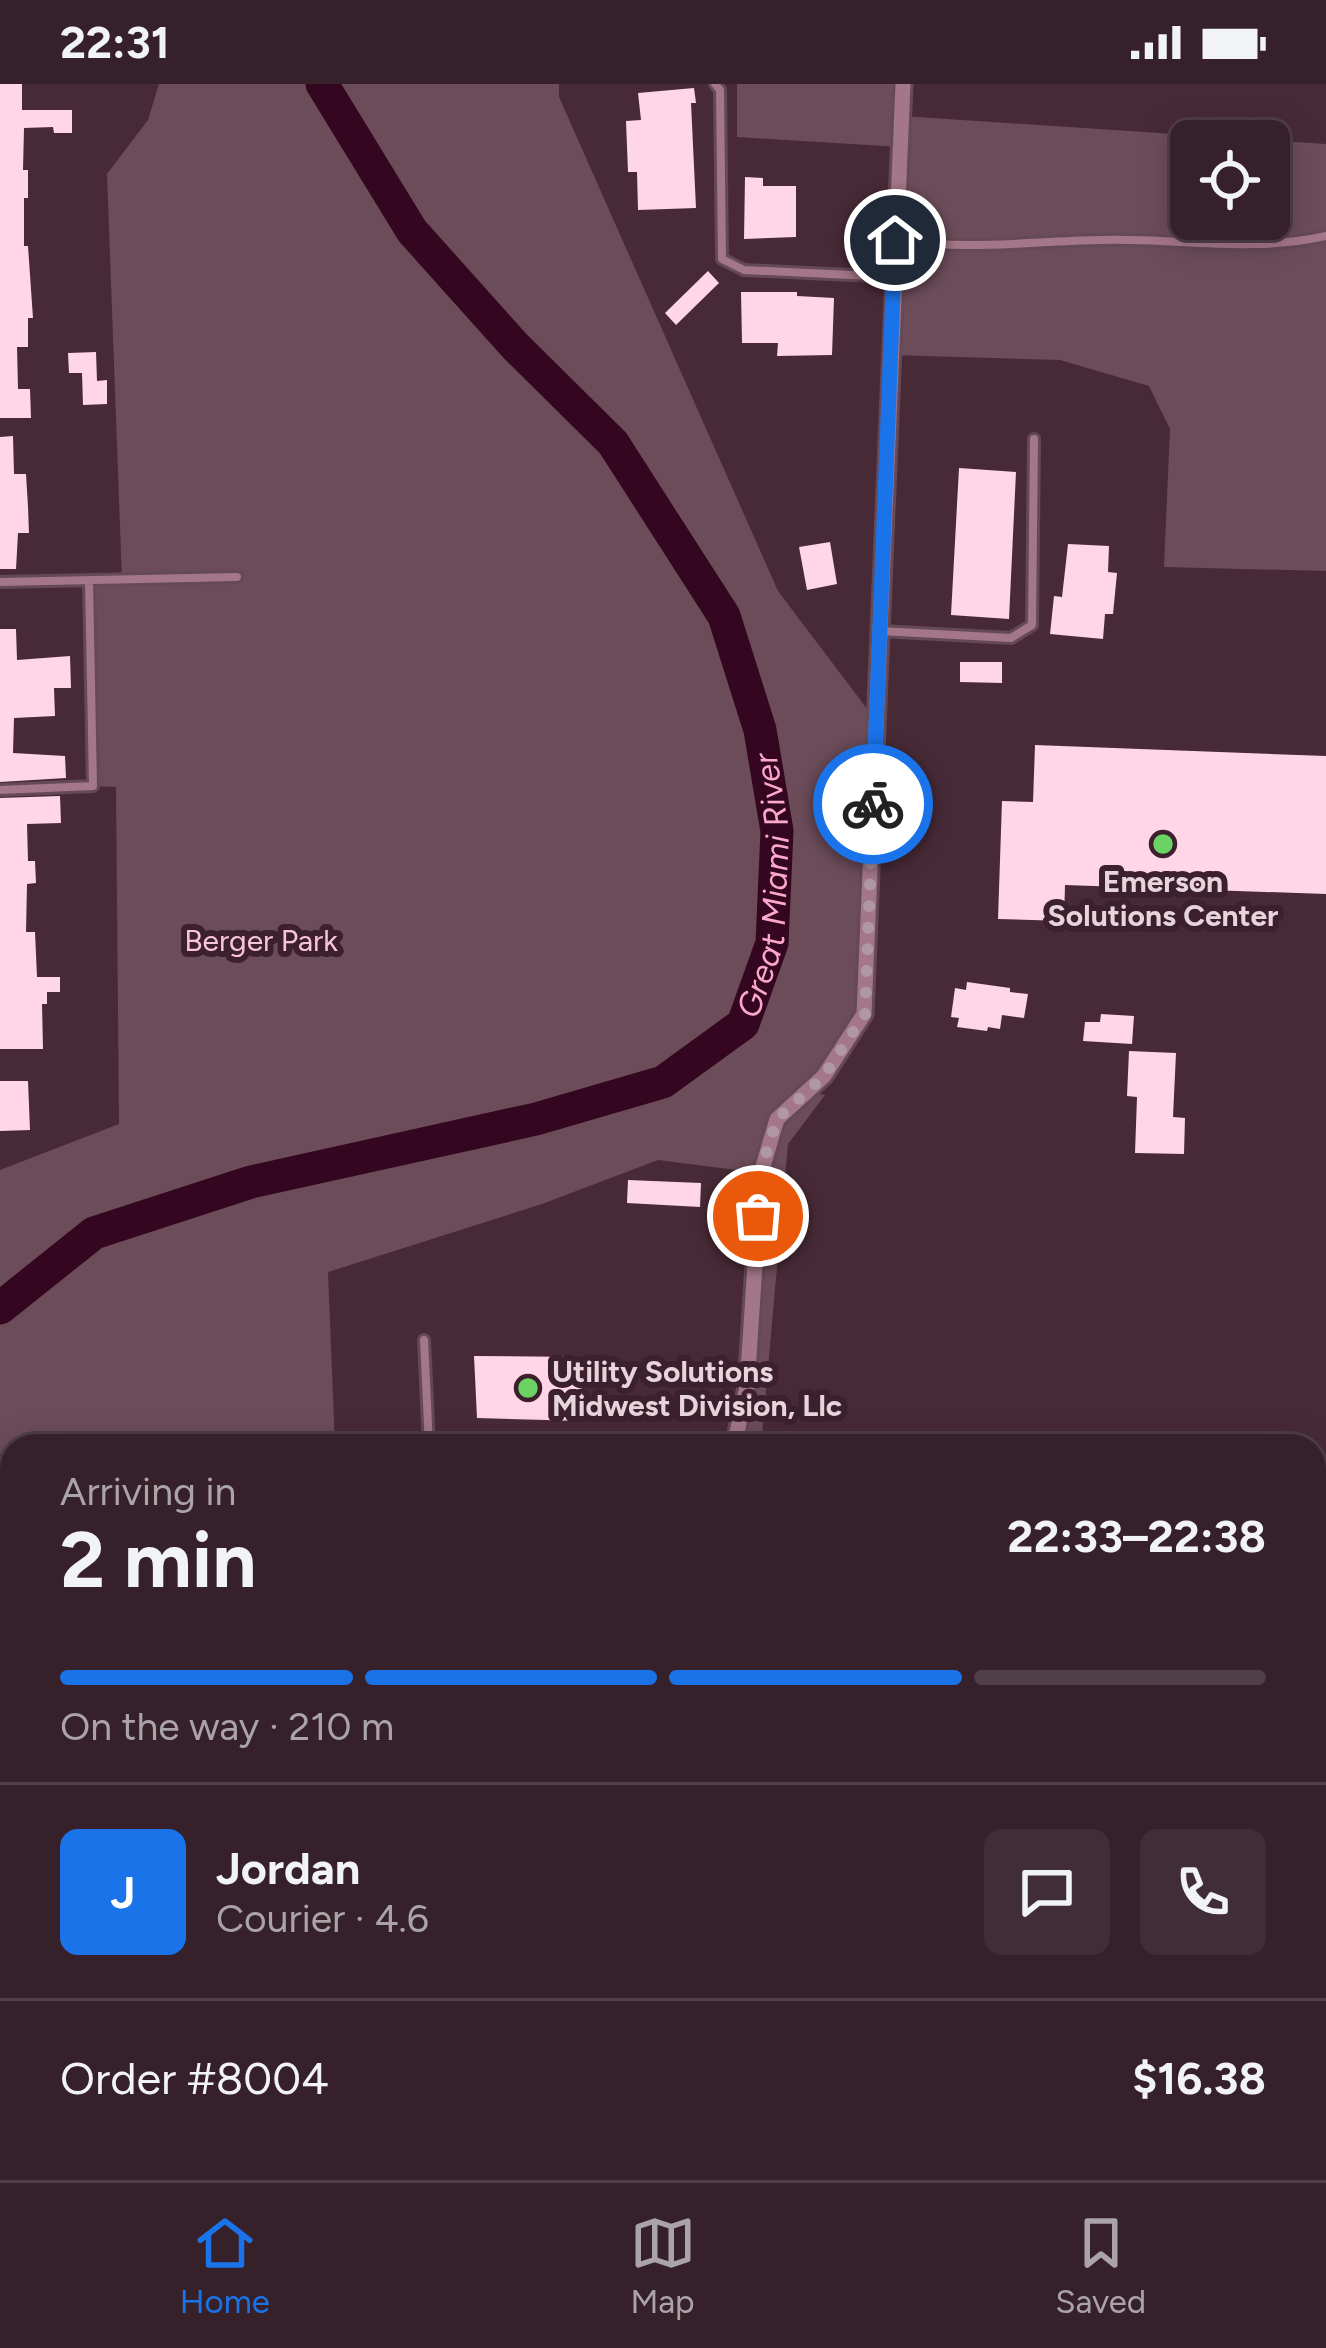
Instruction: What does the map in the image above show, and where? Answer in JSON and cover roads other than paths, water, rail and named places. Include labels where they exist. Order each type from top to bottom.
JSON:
[{"type":"street","points":[[737,1434],[747,1387],[760,1173],[777,1119],[824,1076],[865,1014],[903,84]]},
{"type":"lane","points":[[715,84],[720,90],[722,259],[743,270],[893,278]]},
{"type":"lane","points":[[895,240],[972,248],[1102,240],[1253,245],[1326,236]]},
{"type":"lane","points":[[879,631],[1011,638],[1032,625],[1034,439]]},
{"type":"lane","points":[[0,582],[237,577]]},
{"type":"lane","points":[[0,790],[92,786],[89,581]]},
{"type":"lane","points":[[424,1340],[428,1434]]},
{"type":"waterway","name":"Great Miami River","points":[[0,1308],[94,1233],[251,1182],[536,1119],[663,1082],[743,1024],[772,943],[777,831],[760,730],[724,616],[613,443],[515,346],[412,231],[322,84]]},
{"type":"place","name":"Emerson Solutions Center","points":[[1163,844]]},
{"type":"place","name":"Utility Solutions Midwest Division, Llc","points":[[528,1388]]},
{"type":"park label","name":"Berger Park","points":[[261,940]]}]
